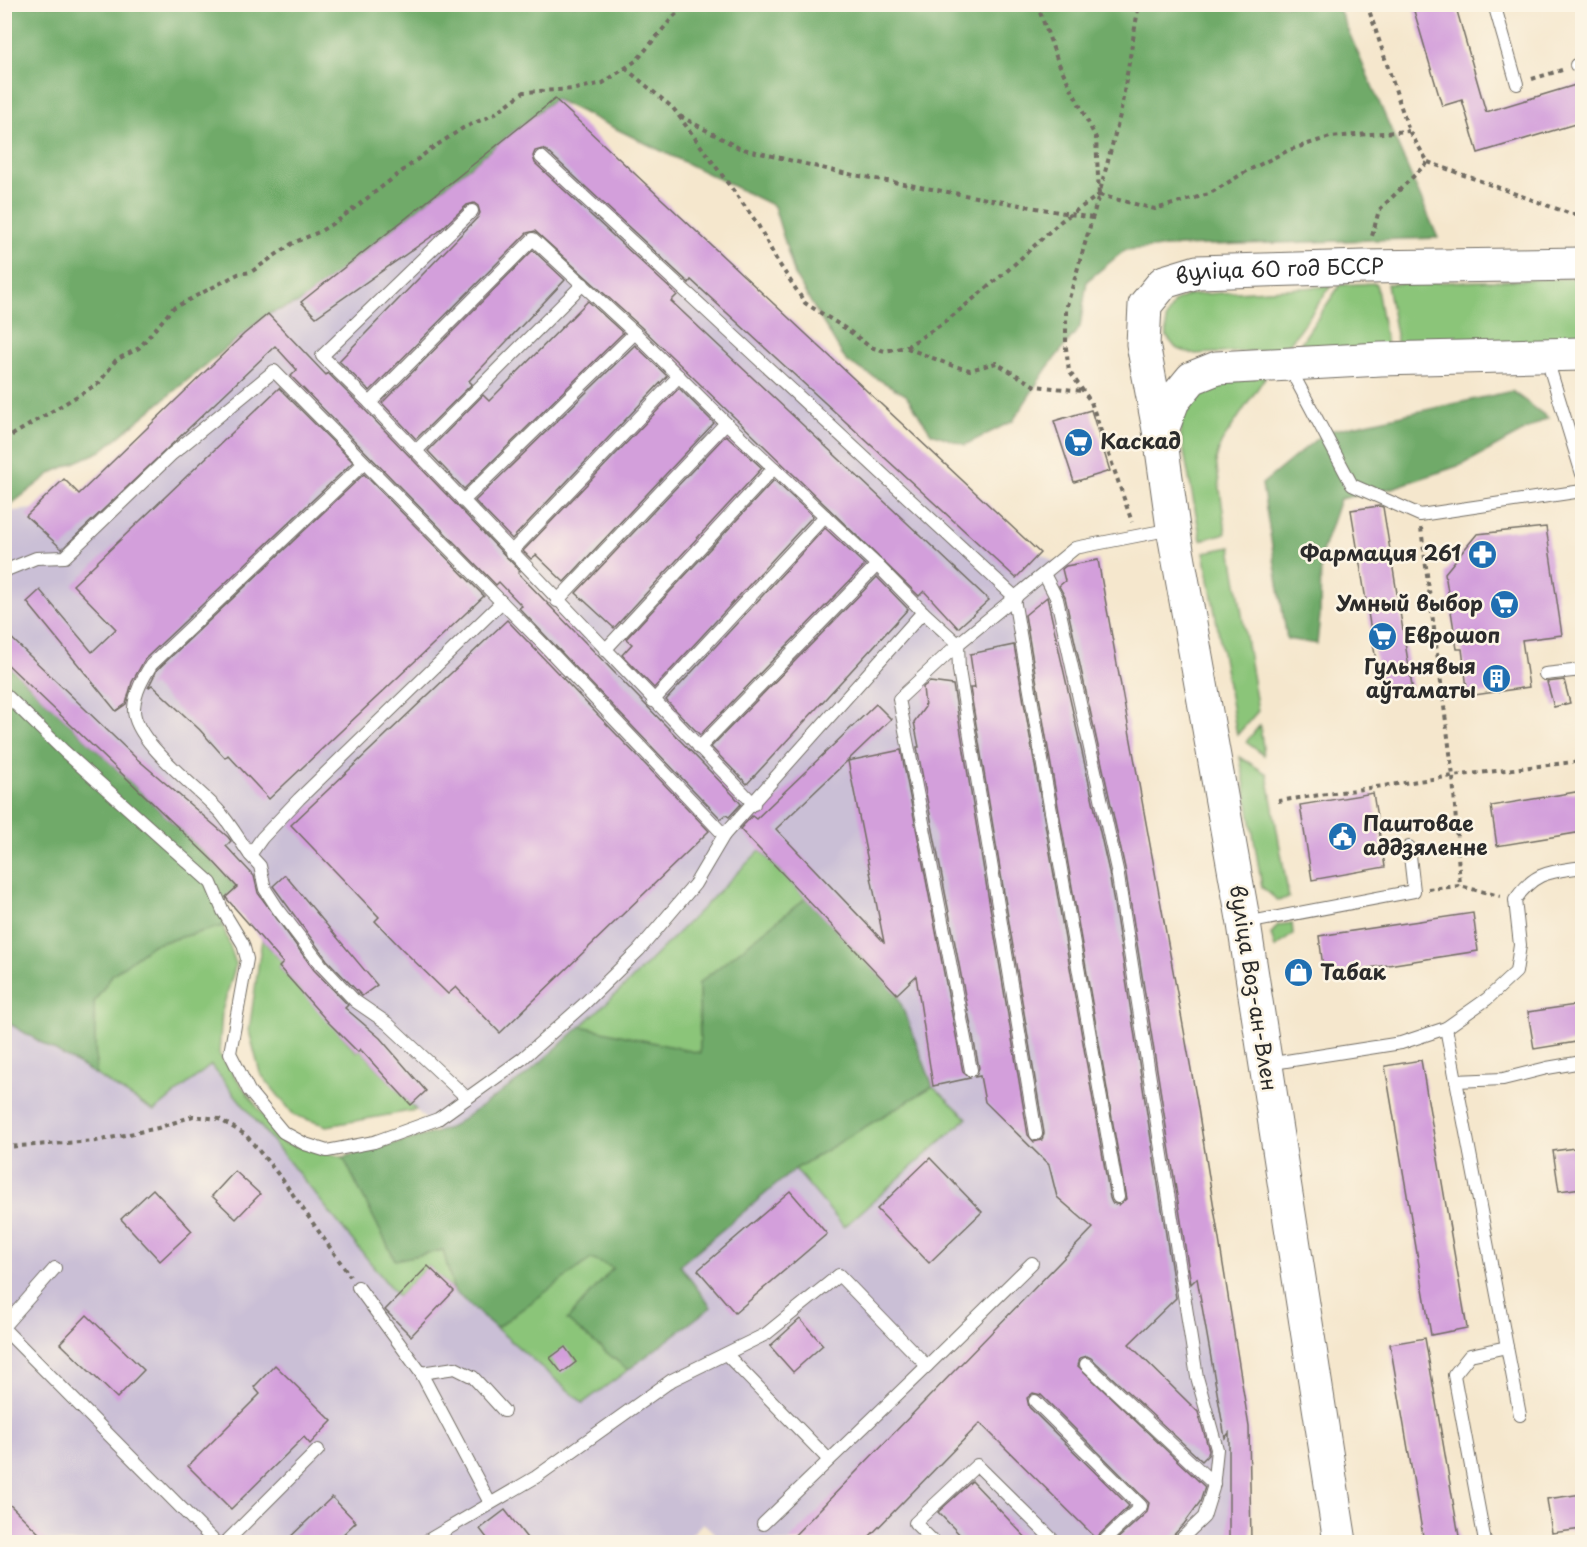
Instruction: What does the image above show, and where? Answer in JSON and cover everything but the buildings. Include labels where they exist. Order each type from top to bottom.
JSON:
[{"type":"main road","name":"вуліца 60 год БССР","points":[[1160,435],[1143,344],[1145,305],[1164,282],[1197,272],[1582,264]]},
{"type":"main road","points":[[1160,435],[1173,401],[1192,378],[1217,368],[1381,359],[1582,354]]},
{"type":"main road","name":"вуліца Воз-ан-Влен","points":[[1160,435],[1173,528],[1244,924],[1340,1542]]},
{"type":"lane","points":[[1494,4],[1517,84]]},
{"type":"lane","points":[[541,157],[1015,599],[1118,1197]]},
{"type":"lane","points":[[472,211],[322,356],[370,403],[557,601],[754,804]]},
{"type":"lane","points":[[370,403],[533,239],[635,333],[958,644],[959,670],[1036,1134]]},
{"type":"lane","points":[[416,451],[583,284]]},
{"type":"lane","points":[[463,501],[635,333]]},
{"type":"lane","points":[[1546,355],[1582,474]]},
{"type":"lane","points":[[4,571],[36,558],[65,557],[172,454],[274,371],[502,602],[724,835]]},
{"type":"lane","points":[[511,552],[679,376]]},
{"type":"lane","points":[[1296,380],[1352,485],[1420,515],[1582,491]]},
{"type":"lane","points":[[557,601],[726,423]]},
{"type":"lane","points":[[364,463],[151,665],[141,682],[134,710],[143,734],[167,763],[219,811],[260,866],[265,889],[321,965],[355,1001],[387,1023],[467,1098]]},
{"type":"lane","points":[[605,650],[774,468]]},
{"type":"lane","points":[[653,701],[825,516]]},
{"type":"lane","points":[[971,1070],[899,699],[958,644],[1075,548],[1173,528]]},
{"type":"lane","points":[[699,748],[877,565]]},
{"type":"lane","points":[[1044,574],[1057,599],[1117,870],[1197,1377],[1216,1449],[1214,1484],[1204,1517],[1178,1542]]},
{"type":"lane","points":[[250,855],[262,838],[299,799],[502,602]]},
{"type":"lane","points":[[4,693],[63,751],[211,883],[223,911],[243,944],[247,959],[230,1053],[249,1091],[283,1132],[305,1144],[327,1151],[375,1142],[438,1119],[524,1058],[583,1005],[639,950],[695,884],[724,835],[923,612]]},
{"type":"lane","points":[[1545,674],[1582,670]]},
{"type":"lane","points":[[1244,924],[1414,891],[1409,847]]},
{"type":"lane","points":[[1266,1065],[1401,1043],[1446,1028],[1487,999],[1516,972],[1520,945],[1515,900],[1525,886],[1543,873],[1582,867]]},
{"type":"lane","points":[[1446,1028],[1520,1415]]},
{"type":"lane","points":[[1456,1081],[1503,1079],[1582,1062]]},
{"type":"lane","points":[[763,1524],[1032,1263]]},
{"type":"lane","points":[[55,1268],[4,1328],[215,1542]]},
{"type":"lane","points":[[425,1542],[536,1477],[672,1380],[766,1334],[839,1275],[927,1366]]},
{"type":"lane","points":[[358,1287],[421,1373],[490,1503]]},
{"type":"lane","points":[[1485,1542],[1454,1375],[1470,1355],[1507,1347]]},
{"type":"lane","points":[[726,1354],[829,1460]]},
{"type":"lane","points":[[1086,1364],[1214,1484]]},
{"type":"lane","points":[[421,1373],[455,1368],[473,1377],[504,1411]]},
{"type":"lane","points":[[1035,1401],[1141,1506],[1103,1542]]},
{"type":"lane","points":[[226,1542],[318,1450]]},
{"type":"lane","points":[[934,1542],[915,1523],[977,1465],[1055,1542]]},
{"type":"path","points":[[4,440],[99,382],[116,360],[139,348],[173,308],[238,274],[251,272],[292,243],[326,228],[431,149],[463,128],[493,115],[524,92],[575,89],[603,83],[637,60],[686,4]]},
{"type":"path","points":[[1037,4],[1058,62],[1095,138],[1099,195]]},
{"type":"path","points":[[1136,536],[1091,402],[1070,371],[1066,348],[1066,309],[1120,115],[1139,4]]},
{"type":"path","points":[[1367,4],[1409,131],[1428,162],[1571,214],[1582,214]]},
{"type":"path","points":[[1517,84],[1579,64]]},
{"type":"path","points":[[625,68],[673,108],[757,223],[776,259],[805,303],[870,347],[885,351],[906,347],[945,322],[1071,214],[1099,195],[1155,209],[1209,194],[1247,171],[1289,150],[1330,137],[1409,131]]},
{"type":"path","points":[[677,114],[739,148],[843,173],[1092,218]]},
{"type":"path","points":[[1369,250],[1379,210],[1428,162]]},
{"type":"path","points":[[906,347],[952,366],[970,370],[996,363],[1035,386],[1083,391]]},
{"type":"path","points":[[1420,515],[1453,776],[1460,886]]},
{"type":"path","points":[[1278,801],[1453,776],[1582,761]]},
{"type":"path","points":[[1414,891],[1460,886],[1515,900]]},
{"type":"path","points":[[4,1147],[96,1141],[158,1128],[193,1116],[219,1119],[246,1135],[282,1179],[358,1287]]},
{"type":"shaded area","points":[[555,99],[1040,553],[1062,567],[1098,560],[1249,1427],[1251,1542],[725,1542],[703,1523],[684,1542],[557,1542],[550,1535],[541,1542],[5,1542],[5,1021],[154,1110],[211,1064],[398,1297],[428,1266],[583,1403],[711,1307],[679,1265],[795,1169],[845,1226],[967,1118],[933,1086],[897,994],[627,984],[525,1076],[451,1127],[438,1132],[358,1052],[279,967],[283,963],[225,898],[237,887],[5,661],[4,512],[33,509],[64,479],[80,494],[268,314],[301,302]]},
{"type":"green space","points":[[5,5],[1337,5],[1438,238],[1180,246],[1125,250],[1087,281],[1080,327],[1047,368],[1013,421],[965,445],[931,433],[906,395],[846,361],[795,276],[774,206],[555,99],[301,302],[268,314],[101,451],[53,472],[5,509]]},
{"type":"green space","points":[[1582,278],[1582,343],[1398,346],[1387,284]]},
{"type":"green space","points":[[1376,283],[1387,346],[1296,350],[1340,285]]},
{"type":"green space","points":[[1331,286],[1285,350],[1192,354],[1176,348],[1167,337],[1166,319],[1174,302],[1188,295]]},
{"type":"green space","points":[[1266,376],[1221,443],[1216,460],[1226,533],[1201,540],[1181,436],[1181,415],[1198,386]]},
{"type":"green space","points":[[1512,391],[1548,418],[1464,464],[1392,488],[1340,499],[1321,555],[1317,644],[1287,639],[1262,484],[1325,432]]},
{"type":"green space","points":[[1231,547],[1258,711],[1237,735],[1204,552]]},
{"type":"green space","points":[[4,661],[212,860],[237,887],[225,898],[223,926],[152,945],[112,975],[94,1002],[96,1075],[5,1021]]},
{"type":"green space","points":[[1260,725],[1264,755],[1246,742]]},
{"type":"green space","points":[[1240,757],[1267,774],[1289,898],[1277,900],[1262,887]]},
{"type":"green space","points":[[760,850],[806,898],[699,983],[700,1054],[581,1026],[627,984]]},
{"type":"green space","points":[[806,898],[897,994],[933,1086],[795,1169],[680,1265],[711,1307],[628,1370],[567,1320],[613,1268],[591,1259],[496,1328],[454,1291],[443,1250],[395,1260],[343,1157],[451,1127],[525,1076],[581,1026],[700,1053],[699,983]]},
{"type":"green space","points":[[1292,923],[1293,934],[1275,948],[1271,934],[1278,925]]},
{"type":"green space","points":[[223,926],[236,964],[222,1011],[219,1054],[283,1143],[343,1157],[395,1260],[443,1250],[454,1291],[428,1266],[398,1297],[211,1065],[154,1111],[96,1075],[94,1002],[112,975],[152,945]]},
{"type":"green space","points":[[262,939],[283,963],[279,967],[357,1052],[360,1049],[416,1110],[327,1126],[294,1115],[260,1073],[249,1031]]},
{"type":"green space","points":[[933,1086],[967,1118],[844,1227],[795,1169]]},
{"type":"green space","points":[[591,1258],[614,1268],[567,1320],[628,1370],[583,1403],[496,1328]]},
{"type":"place","name":"Каскад","points":[[1079,442]]},
{"type":"place","name":"Фармация 261","points":[[1482,554]]},
{"type":"place","name":"Умный выбор","points":[[1504,604]]},
{"type":"place","name":"Еврошоп","points":[[1383,636]]},
{"type":"place","name":"Гульнявыя аўтаматы","points":[[1497,679]]},
{"type":"place","name":"Паштовае аддзяленне","points":[[1342,836]]},
{"type":"place","name":"Табак","points":[[1299,973]]}]
